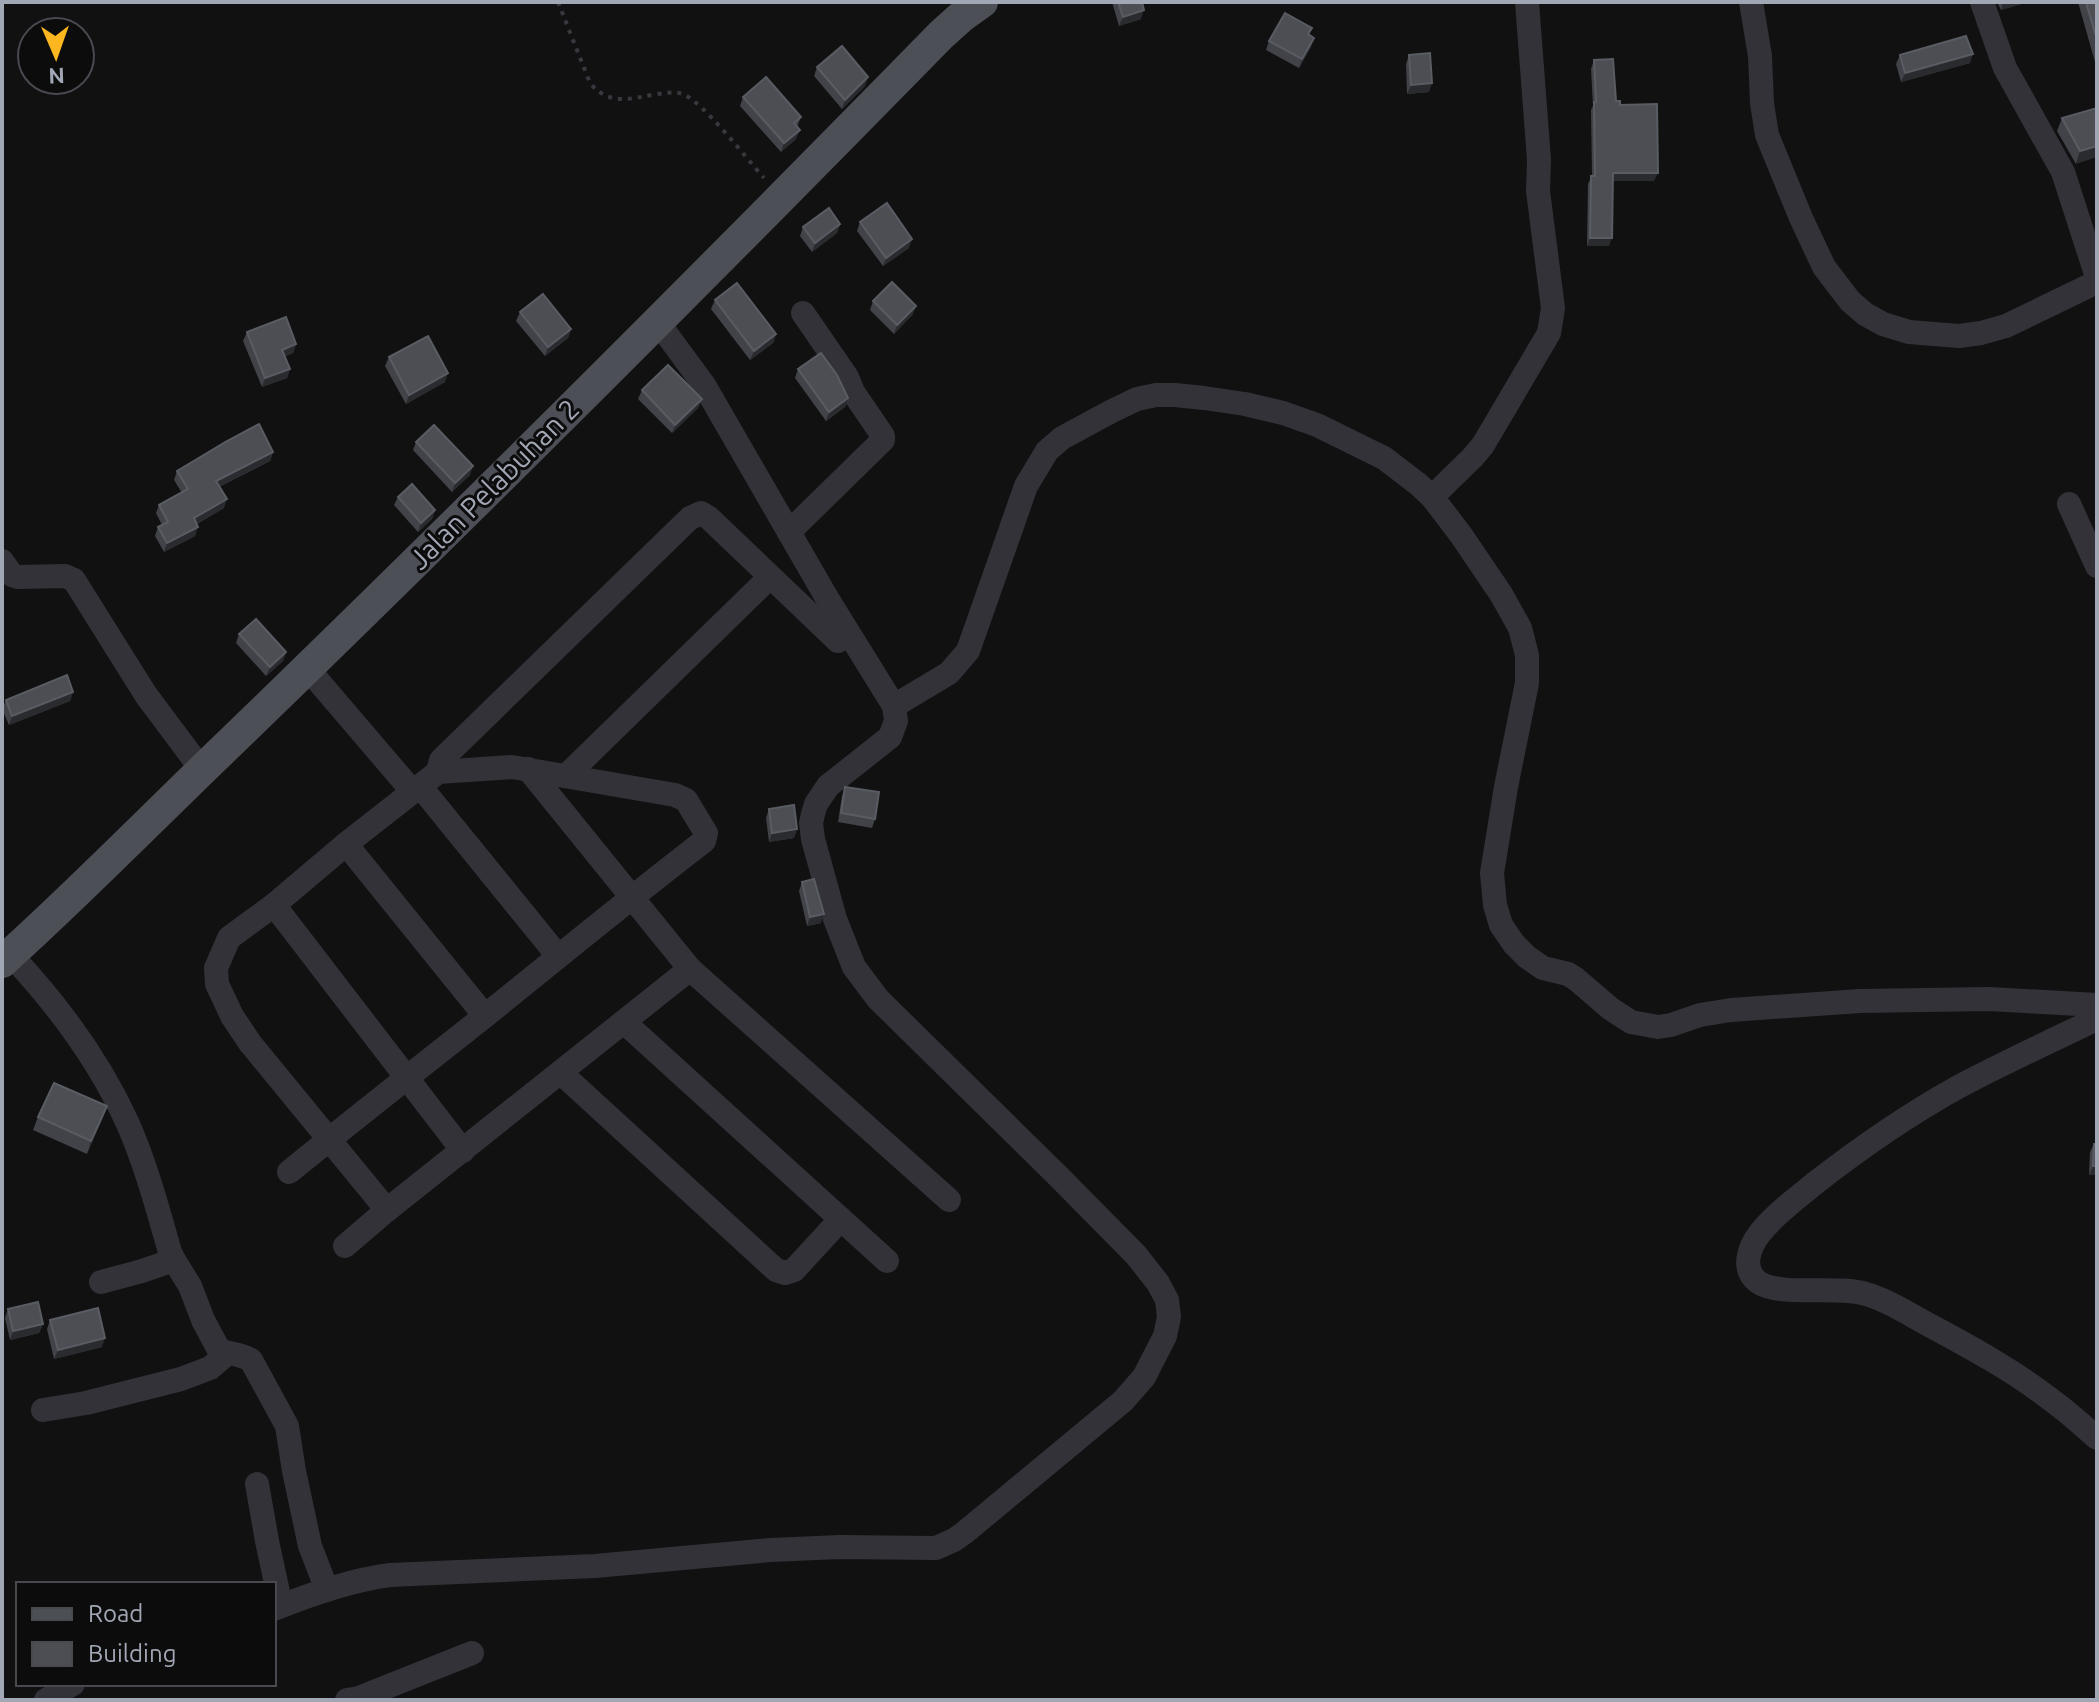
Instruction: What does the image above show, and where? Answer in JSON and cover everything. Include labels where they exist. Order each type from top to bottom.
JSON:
[{"type":"main road","name":"Jalan Pelabuhan 2","points":[[6,958],[308,669],[941,35],[982,2]]},
{"type":"street","points":[[1432,497],[1473,457],[1494,428],[1549,333],[1552,321],[1538,191],[1539,160],[1527,2]]},
{"type":"street","points":[[1751,2],[1760,56],[1767,135],[1824,267],[1865,314],[1883,324],[1909,332],[1959,336],[2006,326],[2097,280],[2063,172],[2005,68],[1982,2]]},
{"type":"street","points":[[789,532],[883,440],[847,377],[803,313]]},
{"type":"street","points":[[277,1608],[376,1576],[595,1566],[771,1550],[936,1548],[964,1533],[1123,1401],[1144,1377],[1165,1336],[1169,1317],[1167,1300],[1136,1255],[887,1009],[863,980],[847,951],[816,853],[813,814],[828,786],[841,773],[890,737],[896,721],[894,706],[827,598],[704,385],[657,321]]},
{"type":"street","points":[[894,706],[949,673],[968,651],[1026,486],[1047,451],[1062,438],[1137,399],[1156,395],[1245,404],[1283,413],[1317,425],[1384,458],[1432,497],[1461,535],[1520,628],[1527,655],[1527,683],[1492,873],[1497,916],[1514,944],[1527,957],[1543,968],[1568,974],[1631,1022],[1658,1027],[1731,1010],[1860,1001],[1989,999],[2097,1005]]},
{"type":"street","points":[[2069,504],[2097,566]]},
{"type":"street","points":[[387,1210],[250,1043],[232,1016],[217,984],[216,968],[229,938],[423,784],[441,760],[690,518],[701,513],[709,518],[838,641]]},
{"type":"street","points":[[2,561],[12,575],[18,577],[65,576],[74,580],[146,695],[202,770]]},
{"type":"street","points":[[566,776],[770,577]]},
{"type":"street","points":[[308,669],[423,784],[558,956]]},
{"type":"street","points":[[289,1172],[704,841],[706,833],[686,800],[675,795],[528,769],[512,767],[423,784]]},
{"type":"street","points":[[528,769],[690,969],[949,1200]]},
{"type":"street","points":[[346,844],[485,1016]]},
{"type":"street","points":[[274,905],[463,1151]]},
{"type":"street","points":[[6,958],[38,984],[70,1025],[120,1107],[137,1147],[170,1252],[190,1286],[203,1320],[219,1350],[244,1355],[251,1360],[287,1426],[310,1546],[327,1590]]},
{"type":"street","points":[[345,1246],[690,969]]},
{"type":"street","points":[[2097,1019],[1961,1086],[1877,1138],[1774,1219],[1753,1243],[1748,1259],[1751,1275],[1769,1287],[1852,1290],[1885,1302],[2015,1374],[2050,1398],[2097,1438]]},
{"type":"street","points":[[624,1022],[887,1261]]},
{"type":"street","points":[[561,1073],[776,1270],[785,1273],[794,1270],[841,1219]]},
{"type":"street","points":[[101,1282],[174,1260]]},
{"type":"street","points":[[43,1410],[86,1403],[181,1379],[210,1368],[228,1353]]},
{"type":"street","points":[[257,1484],[273,1582]]},
{"type":"street","points":[[347,1700],[472,1653]]},
{"type":"path","points":[[558,2],[590,83],[598,93],[618,99],[676,92],[686,96],[701,107],[781,198]]},
{"type":"building","points":[[1118,2],[1142,2],[1144,10],[1123,17]]},
{"type":"building","points":[[2086,2],[2097,2],[2097,40]]},
{"type":"building","points":[[1285,13],[1312,28],[1308,34],[1314,38],[1302,59],[1269,41]]},
{"type":"building","points":[[1966,36],[1973,54],[1905,73],[1900,55]]},
{"type":"building","points":[[842,46],[868,77],[845,100],[817,67]]},
{"type":"building","points":[[1430,53],[1432,83],[1411,85],[1409,55]]},
{"type":"building","points":[[1613,59],[1616,101],[1620,101],[1620,105],[1657,104],[1658,173],[1613,173],[1612,238],[1590,238],[1591,176],[1595,176],[1594,60]]},
{"type":"building","points":[[766,77],[801,117],[794,123],[800,130],[784,143],[743,97]]},
{"type":"building","points":[[2097,108],[2097,146],[2080,151],[2062,118]]},
{"type":"building","points":[[887,203],[912,239],[886,258],[860,222]]},
{"type":"building","points":[[829,208],[840,224],[815,243],[803,227]]},
{"type":"building","points":[[892,282],[916,306],[897,325],[873,301]]},
{"type":"building","points":[[737,283],[776,334],[754,351],[715,300]]},
{"type":"building","points":[[543,294],[571,329],[548,347],[520,312]]},
{"type":"building","points":[[286,317],[296,344],[282,350],[290,369],[265,378],[247,332]]},
{"type":"building","points":[[428,336],[448,373],[409,395],[389,357]]},
{"type":"building","points":[[821,353],[837,375],[848,398],[829,412],[798,369]]},
{"type":"building","points":[[668,365],[702,399],[675,425],[642,390]]},
{"type":"building","points":[[259,424],[273,452],[216,481],[227,499],[194,518],[198,527],[167,543],[158,527],[168,522],[159,505],[188,489],[177,471]]},
{"type":"building","points":[[434,425],[473,466],[455,483],[416,442]]},
{"type":"building","points":[[412,484],[435,510],[421,523],[398,497]]},
{"type":"building","points":[[256,619],[286,652],[270,667],[239,634]]},
{"type":"building","points":[[67,675],[73,692],[12,716],[6,700]]},
{"type":"building","points":[[845,787],[879,792],[875,819],[841,813]]},
{"type":"building","points":[[794,805],[797,829],[772,833],[769,809]]},
{"type":"building","points":[[814,879],[824,914],[810,917],[802,882]]},
{"type":"building","points":[[54,1083],[107,1106],[91,1141],[38,1117]]},
{"type":"building","points":[[2094,1144],[2097,1144],[2097,1166],[2093,1166]]},
{"type":"building","points":[[38,1302],[43,1324],[13,1331],[8,1309]]},
{"type":"building","points":[[98,1308],[105,1338],[58,1350],[50,1320]]}]
